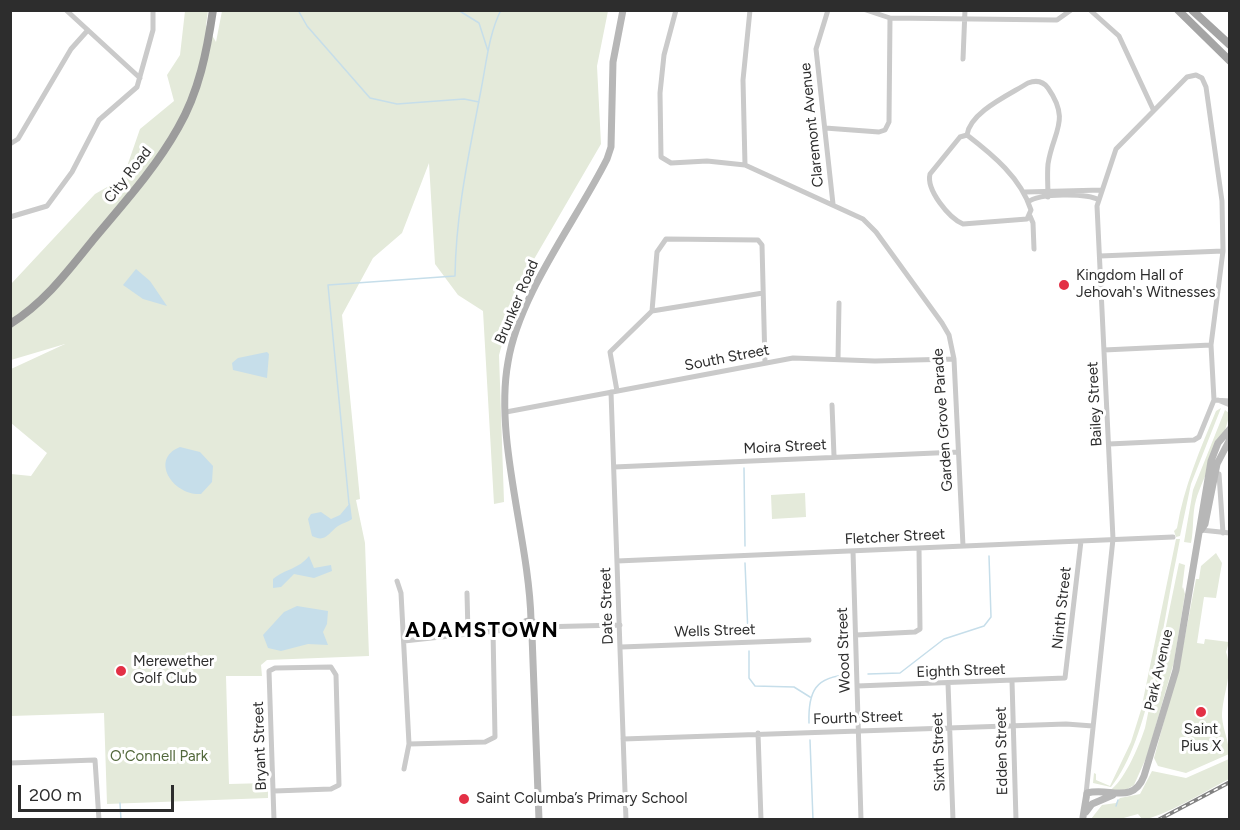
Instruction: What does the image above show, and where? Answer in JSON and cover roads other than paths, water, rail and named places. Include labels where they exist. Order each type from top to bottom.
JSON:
[{"type":"highway","name":"City Road","points":[[10,324],[47,296],[155,165],[179,127],[192,99],[201,73],[213,10]]},
{"type":"main road","name":"Brunker Road","points":[[531,620],[530,583],[508,440],[507,364],[513,342],[563,234],[596,183],[611,147],[613,62],[623,10]]},
{"type":"main road","points":[[1178,10],[1230,61]]},
{"type":"main road","points":[[1192,10],[1230,45]]},
{"type":"main road","name":"Park Avenue","points":[[1201,530],[1205,524],[1219,456],[1228,439],[1230,429]]},
{"type":"main road","name":"Park Avenue","points":[[1092,798],[1127,794],[1136,790],[1148,766],[1176,670],[1201,530],[1208,471],[1215,449],[1228,439]]},
{"type":"main road","points":[[532,635],[526,633],[523,628],[525,622],[531,620],[538,627],[532,635],[539,819]]},
{"type":"main road","points":[[1082,818],[1092,798]]},
{"type":"street","points":[[66,10],[140,78]]},
{"type":"street","points":[[10,217],[47,206],[72,172],[99,120],[137,87],[153,30],[153,10]]},
{"type":"street","name":"Garden Grove Parade","points":[[676,10],[664,55],[660,93],[661,157],[671,163],[707,161],[745,165],[863,219],[876,232],[949,335],[954,359],[963,546]]},
{"type":"street","points":[[745,165],[743,80],[750,10]]},
{"type":"street","name":"Claremont Avenue","points":[[828,10],[816,49],[833,204]]},
{"type":"street","points":[[866,10],[890,18],[1057,20],[1071,10]]},
{"type":"street","points":[[963,59],[965,10]]},
{"type":"street","points":[[1090,10],[1119,36],[1153,109]]},
{"type":"street","points":[[825,128],[879,132],[885,130],[889,122],[890,18]]},
{"type":"street","points":[[10,144],[18,139],[71,49],[88,30]]},
{"type":"street","name":"Bailey Street","points":[[1092,798],[1088,777],[1113,538],[1099,200],[1116,149],[1187,77],[1196,75],[1201,77],[1206,87],[1222,201],[1223,251]]},
{"type":"street","points":[[1030,216],[1024,221],[963,224],[954,219],[928,181],[930,174],[956,142],[967,135],[970,124],[1028,83],[1035,81],[1044,84],[1058,106],[1060,121],[1048,162],[1048,194]]},
{"type":"street","points":[[967,135],[996,158],[1025,192],[1030,216],[1034,223],[1034,249]]},
{"type":"street","points":[[1028,202],[1048,194],[1102,190]]},
{"type":"street","points":[[1025,192],[1087,195],[1099,200]]},
{"type":"street","points":[[763,293],[652,311],[657,252],[666,239],[717,237],[758,240],[762,245],[765,363]]},
{"type":"street","points":[[1100,256],[1223,251],[1211,345],[1216,400],[1195,440],[1109,444]]},
{"type":"street","points":[[838,359],[839,303]]},
{"type":"street","name":"Date Street","points":[[626,819],[614,467],[614,392],[610,352],[652,311]]},
{"type":"street","points":[[1104,350],[1211,345]]},
{"type":"street","name":"South Street","points":[[506,412],[794,358],[954,359]]},
{"type":"street","points":[[1216,400],[1230,403]]},
{"type":"street","points":[[832,405],[834,456]]},
{"type":"street","name":"Moira Street","points":[[614,467],[958,452]]},
{"type":"street","points":[[1201,530],[1226,533],[1219,474],[1215,473]]},
{"type":"street","name":"Fletcher Street","points":[[617,561],[1173,537]]},
{"type":"street","name":"Ninth Street","points":[[1065,678],[1081,541]]},
{"type":"street","points":[[855,635],[915,632],[920,629],[919,548]]},
{"type":"street","name":"Wood Street","points":[[853,551],[861,819]]},
{"type":"street","points":[[397,581],[401,593],[409,744],[404,768]]},
{"type":"street","points":[[466,593],[468,633]]},
{"type":"street","points":[[538,627],[620,625]]},
{"type":"street","points":[[404,641],[523,628]]},
{"type":"street","points":[[409,744],[484,742],[495,737],[493,630]]},
{"type":"street","name":"Wells Street","points":[[621,647],[810,640]]},
{"type":"street","name":"Bryant Street","points":[[274,791],[338,788],[334,668],[275,668],[269,671],[274,819]]},
{"type":"street","name":"Eighth Street","points":[[857,686],[1065,678]]},
{"type":"street","name":"Edden Street","points":[[1012,681],[1016,819]]},
{"type":"street","name":"Sixth Street","points":[[948,683],[953,819]]},
{"type":"street","name":"Fourth Street","points":[[623,739],[950,727],[1094,726]]},
{"type":"street","points":[[758,733],[761,819]]},
{"type":"street","points":[[10,763],[95,760],[99,819]]},
{"type":"water","points":[[136,269],[150,281],[167,306],[143,299],[123,285]]},
{"type":"water","points":[[267,352],[269,354],[267,378],[233,370],[232,363],[238,358]]},
{"type":"water","points":[[180,447],[200,452],[213,466],[212,482],[201,494],[182,489],[168,476],[166,460]]},
{"type":"water","points":[[350,503],[352,519],[338,526],[324,538],[312,536],[308,519],[311,514],[321,512],[331,519],[340,515]]},
{"type":"water","points":[[309,556],[314,568],[331,565],[332,571],[314,578],[294,574],[281,587],[273,588],[273,579],[301,564]]},
{"type":"water","points":[[297,606],[328,611],[327,624],[323,632],[328,645],[308,644],[281,651],[268,648],[263,635],[284,612]]},
{"type":"waterway","points":[[298,10],[307,26],[370,98],[397,104],[464,99],[479,102]]},
{"type":"waterway","points":[[458,10],[479,23],[488,51]]},
{"type":"waterway","points":[[349,504],[328,285],[455,276],[458,229],[468,160],[488,49],[501,10]]},
{"type":"waterway","points":[[744,468],[745,546]]},
{"type":"waterway","points":[[868,674],[900,673],[944,639],[984,626],[991,617],[989,556]]},
{"type":"waterway","points":[[745,563],[748,634]]},
{"type":"waterway","points":[[749,651],[749,678],[755,686],[794,687],[810,697]]},
{"type":"waterway","points":[[809,723],[810,703],[816,688],[828,679],[849,675]]},
{"type":"waterway","points":[[810,740],[813,820]]},
{"type":"waterway","points":[[1116,806],[1118,800]]},
{"type":"waterway","points":[[120,803],[121,820]]},
{"type":"railway","points":[[1158,820],[1230,782]]},
{"type":"place","name":"Kingdom Hall of Jehovah's Witnesses","points":[[1064,285]]},
{"type":"place","name":"Merewether Golf Club","points":[[121,671]]},
{"type":"place","name":"Saint Pius X","points":[[1201,712]]},
{"type":"place","name":"Saint Columba’s Primary School","points":[[464,799]]},
{"type":"district","name":"ADAMSTOWN","points":[[482,631]]},
{"type":"park label","name":"O'Connell Park","points":[[159,757]]}]
